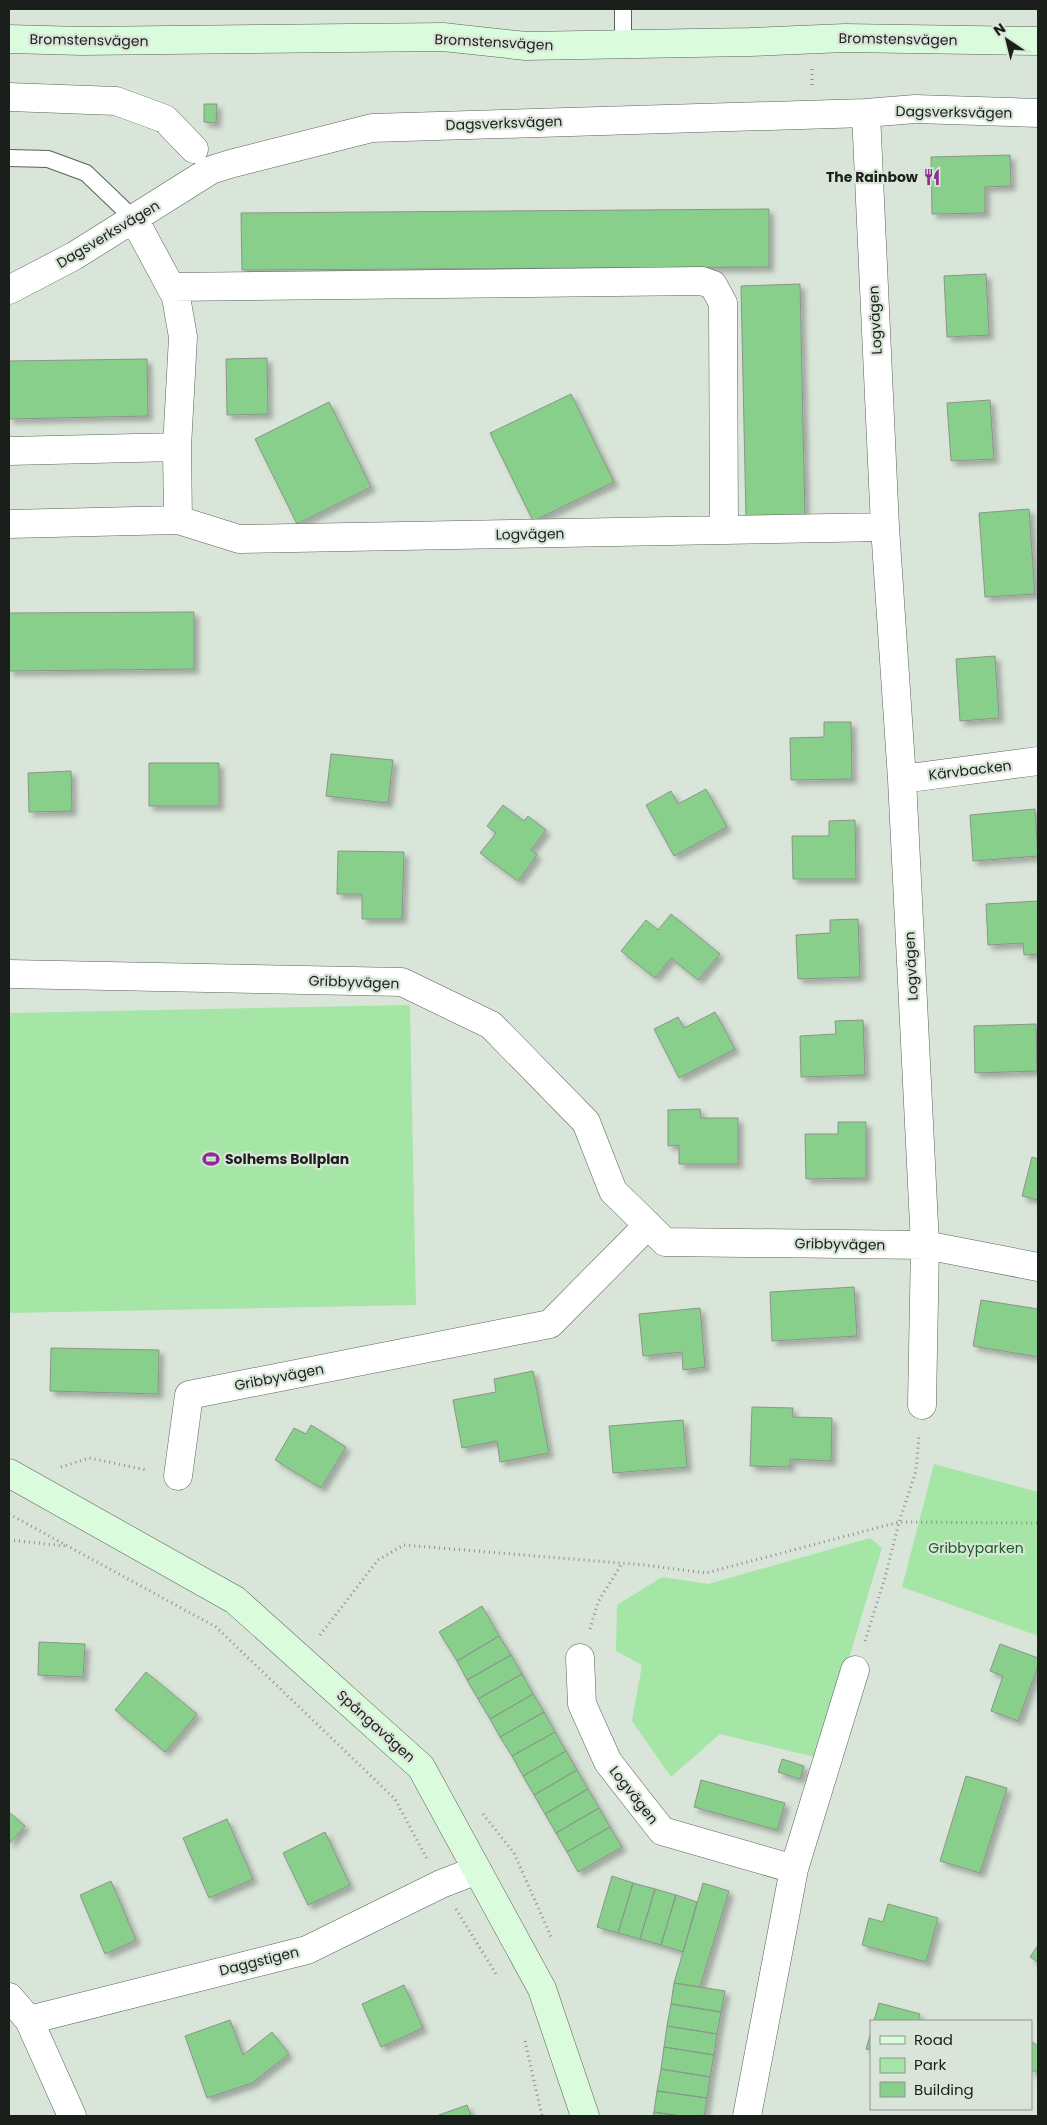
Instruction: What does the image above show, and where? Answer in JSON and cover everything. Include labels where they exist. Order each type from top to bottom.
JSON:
[{"type":"street","name":"Bromstensvägen","points":[[9,39],[82,41],[443,37],[526,46],[845,38],[1038,41]]},
{"type":"street","points":[[9,97],[116,101],[165,119],[194,149]]},
{"type":"street","name":"Dagsverksvägen","points":[[9,290],[74,256],[211,170],[372,128],[866,113],[915,109],[1038,113]]},
{"type":"street","name":"Logvägen","points":[[866,113],[885,527],[902,778],[925,1245],[922,1405]]},
{"type":"street","points":[[134,219],[176,297],[183,337],[177,447],[178,520]]},
{"type":"street","points":[[171,287],[702,281],[713,285],[723,303],[724,530]]},
{"type":"street","points":[[9,451],[177,447]]},
{"type":"street","name":"Logvägen","points":[[9,524],[178,520],[239,539],[885,527]]},
{"type":"street","name":"Kärvbacken","points":[[902,778],[1038,762]]},
{"type":"street","name":"Gribbyvägen","points":[[9,974],[402,982],[491,1025],[586,1122],[613,1191],[664,1242],[925,1245],[1038,1266]]},
{"type":"street","name":"Gribbyvägen","points":[[178,1476],[188,1395],[550,1324],[648,1225]]},
{"type":"street","name":"Spångavägen","points":[[9,1473],[235,1600],[421,1767],[542,1989],[585,2116]]},
{"type":"street","name":"Logvägen","points":[[580,1658],[582,1704],[608,1762],[662,1831],[794,1869]]},
{"type":"street","points":[[747,2116],[794,1869],[855,1670]]},
{"type":"street","name":"Daggstigen","points":[[30,2020],[307,1950],[441,1884],[477,1870]]},
{"type":"street","points":[[9,1997],[30,2020],[72,2116]]},
{"type":"lane","points":[[622,9],[623,45]]},
{"type":"lane","points":[[9,158],[48,159],[86,173],[134,219]]},
{"type":"path","points":[[812,74],[812,89]]},
{"type":"path","points":[[855,1670],[886,1574],[899,1522],[916,1471],[922,1405]]},
{"type":"path","points":[[54,1469],[89,1458],[178,1476]]},
{"type":"path","points":[[9,1514],[216,1627],[395,1799],[441,1884],[497,1975]]},
{"type":"path","points":[[318,1637],[378,1560],[404,1545],[621,1565],[644,1565],[706,1573],[899,1522],[1038,1523]]},
{"type":"path","points":[[9,1540],[68,1546]]},
{"type":"path","points":[[580,1658],[598,1602],[621,1565]]},
{"type":"path","points":[[524,2035],[542,2116]]},
{"type":"green space","name":"Solhems Bollplan","points":[[410,1005],[416,1305],[9,1313],[9,1013]]},
{"type":"green space","name":"Gribbyparken","points":[[934,1464],[1038,1492],[1038,1636],[902,1587]]},
{"type":"green space","points":[[870,1538],[882,1548],[819,1758],[720,1734],[671,1777],[632,1721],[642,1665],[616,1651],[617,1605],[662,1577],[708,1584]]},
{"type":"building","points":[[204,104],[217,104],[216,123],[204,122]]},
{"type":"building","points":[[1010,155],[1011,186],[985,187],[985,213],[932,214],[931,157]]},
{"type":"building","points":[[769,209],[769,267],[242,270],[241,213]]},
{"type":"building","points":[[986,274],[989,335],[947,337],[944,276]]},
{"type":"building","points":[[800,284],[805,519],[746,518],[741,286]]},
{"type":"building","points":[[267,358],[268,414],[227,415],[226,359]]},
{"type":"building","points":[[147,359],[148,416],[9,419],[9,361]]},
{"type":"building","points":[[571,394],[614,482],[533,521],[490,433]]},
{"type":"building","points":[[990,400],[994,459],[951,461],[947,403]]},
{"type":"building","points":[[329,402],[371,487],[297,524],[255,439]]},
{"type":"building","points":[[1029,509],[1035,594],[985,597],[979,513]]},
{"type":"building","points":[[194,612],[194,669],[9,671],[9,613]]},
{"type":"building","points":[[995,656],[999,718],[960,721],[956,659]]},
{"type":"building","points":[[824,722],[851,722],[852,779],[791,780],[790,738],[824,737]]},
{"type":"building","points":[[331,754],[393,760],[388,803],[326,796]]},
{"type":"building","points":[[149,763],[219,763],[219,806],[149,806]]},
{"type":"building","points":[[71,771],[72,811],[29,812],[28,773]]},
{"type":"building","points":[[706,789],[727,827],[674,856],[646,805],[671,791],[678,804]]},
{"type":"building","points":[[503,805],[524,821],[528,816],[546,830],[531,850],[537,855],[518,881],[480,853],[496,833],[487,826]]},
{"type":"building","points":[[1035,809],[1038,856],[973,861],[970,815]]},
{"type":"building","points":[[855,820],[856,879],[793,879],[792,836],[829,836],[829,821]]},
{"type":"building","points":[[338,851],[404,852],[402,919],[362,919],[362,894],[337,894]]},
{"type":"building","points":[[1038,901],[1038,954],[1024,955],[1023,943],[988,945],[986,904]]},
{"type":"building","points":[[671,914],[720,954],[698,980],[671,958],[655,978],[621,951],[646,920],[658,930]]},
{"type":"building","points":[[858,919],[860,977],[798,979],[796,935],[830,933],[830,920]]},
{"type":"building","points":[[715,1012],[735,1049],[679,1078],[654,1029],[678,1017],[684,1028]]},
{"type":"building","points":[[863,1020],[865,1075],[801,1077],[800,1036],[836,1034],[835,1021]]},
{"type":"building","points":[[1036,1024],[1037,1071],[975,1073],[974,1026]]},
{"type":"building","points":[[700,1109],[701,1118],[738,1118],[738,1164],[679,1164],[679,1145],[668,1146],[668,1110]]},
{"type":"building","points":[[838,1122],[866,1122],[866,1178],[806,1179],[805,1134],[838,1134]]},
{"type":"building","points":[[1032,1157],[1038,1159],[1038,1200],[1022,1196]]},
{"type":"building","points":[[854,1287],[857,1336],[772,1341],[770,1292]]},
{"type":"building","points":[[981,1300],[1038,1309],[1038,1357],[973,1346]]},
{"type":"building","points":[[700,1308],[705,1367],[683,1370],[682,1352],[643,1356],[639,1314]]},
{"type":"building","points":[[51,1348],[159,1350],[158,1394],[50,1391]]},
{"type":"building","points":[[533,1371],[549,1453],[500,1462],[497,1441],[462,1448],[453,1400],[496,1392],[494,1379]]},
{"type":"building","points":[[752,1407],[793,1408],[792,1417],[832,1418],[831,1461],[790,1459],[790,1467],[750,1466]]},
{"type":"building","points":[[683,1420],[687,1467],[613,1473],[609,1426]]},
{"type":"building","points":[[311,1425],[346,1447],[321,1488],[275,1460],[294,1428],[306,1434]]},
{"type":"building","points":[[482,1606],[499,1636],[457,1661],[439,1632]]},
{"type":"building","points":[[499,1636],[511,1655],[467,1680],[457,1661]]},
{"type":"building","points":[[39,1642],[85,1644],[83,1677],[38,1675]]},
{"type":"building","points":[[1000,1644],[1038,1658],[1038,1666],[1018,1721],[991,1711],[1003,1676],[990,1671]]},
{"type":"building","points":[[511,1655],[522,1674],[478,1699],[467,1680]]},
{"type":"building","points":[[146,1672],[197,1714],[165,1752],[115,1710]]},
{"type":"building","points":[[522,1674],[533,1694],[490,1719],[478,1699]]},
{"type":"building","points":[[533,1694],[544,1712],[500,1737],[490,1719]]},
{"type":"building","points":[[544,1712],[555,1732],[512,1756],[500,1737]]},
{"type":"building","points":[[555,1732],[566,1751],[523,1776],[512,1756]]},
{"type":"building","points":[[566,1751],[577,1770],[534,1795],[523,1776]]},
{"type":"building","points":[[782,1759],[804,1766],[800,1779],[778,1772]]},
{"type":"building","points":[[577,1770],[588,1789],[545,1814],[534,1795]]},
{"type":"building","points":[[966,1776],[1007,1788],[980,1873],[940,1861]]},
{"type":"building","points":[[701,1780],[785,1803],[777,1830],[694,1807]]},
{"type":"building","points":[[588,1789],[599,1808],[556,1833],[545,1814]]},
{"type":"building","points":[[599,1808],[610,1827],[567,1852],[556,1833]]},
{"type":"building","points":[[9,1812],[25,1826],[9,1844]]},
{"type":"building","points":[[227,1819],[253,1879],[209,1898],[183,1838]]},
{"type":"building","points":[[610,1827],[622,1847],[578,1872],[567,1852]]},
{"type":"building","points":[[325,1832],[350,1885],[308,1905],[283,1853]]},
{"type":"building","points":[[612,1876],[633,1883],[618,1933],[597,1927]]},
{"type":"building","points":[[111,1881],[136,1940],[105,1954],[80,1895]]},
{"type":"building","points":[[633,1883],[655,1889],[640,1939],[618,1933]]},
{"type":"building","points":[[703,1883],[729,1891],[700,1987],[674,1983]]},
{"type":"building","points":[[655,1889],[676,1895],[661,1945],[640,1939]]},
{"type":"building","points":[[676,1895],[697,1902],[683,1952],[661,1945]]},
{"type":"building","points":[[888,1904],[938,1918],[926,1962],[862,1945],[869,1918],[883,1922]]},
{"type":"building","points":[[1038,1945],[1038,1962],[1030,1957]]},
{"type":"building","points":[[674,1983],[725,1991],[721,2012],[671,2004]]},
{"type":"building","points":[[404,1985],[423,2028],[381,2047],[362,2004]]},
{"type":"building","points":[[879,2003],[920,2014],[918,2020],[874,2020]]},
{"type":"building","points":[[671,2004],[721,2012],[717,2034],[667,2026]]},
{"type":"building","points":[[230,2020],[243,2055],[272,2032],[289,2054],[252,2083],[207,2098],[185,2036]]},
{"type":"building","points":[[667,2026],[717,2034],[714,2055],[664,2047]]},
{"type":"building","points":[[870,2035],[870,2050],[866,2049]]},
{"type":"building","points":[[1032,2042],[1038,2046],[1038,2073],[1034,2070],[1032,2073]]},
{"type":"building","points":[[664,2047],[714,2055],[710,2077],[661,2069]]},
{"type":"building","points":[[661,2069],[710,2077],[707,2098],[657,2091]]},
{"type":"building","points":[[657,2091],[707,2098],[704,2116],[680,2116],[654,2112]]},
{"type":"building","points":[[467,2105],[471,2116],[436,2116]]},
{"type":"building","points":[[654,2112],[680,2116],[653,2116]]},
{"type":"place","name":"The Rainbow","points":[[932,177]]},
{"type":"place","name":"Solhems Bollplan","points":[[211,1159]]}]
